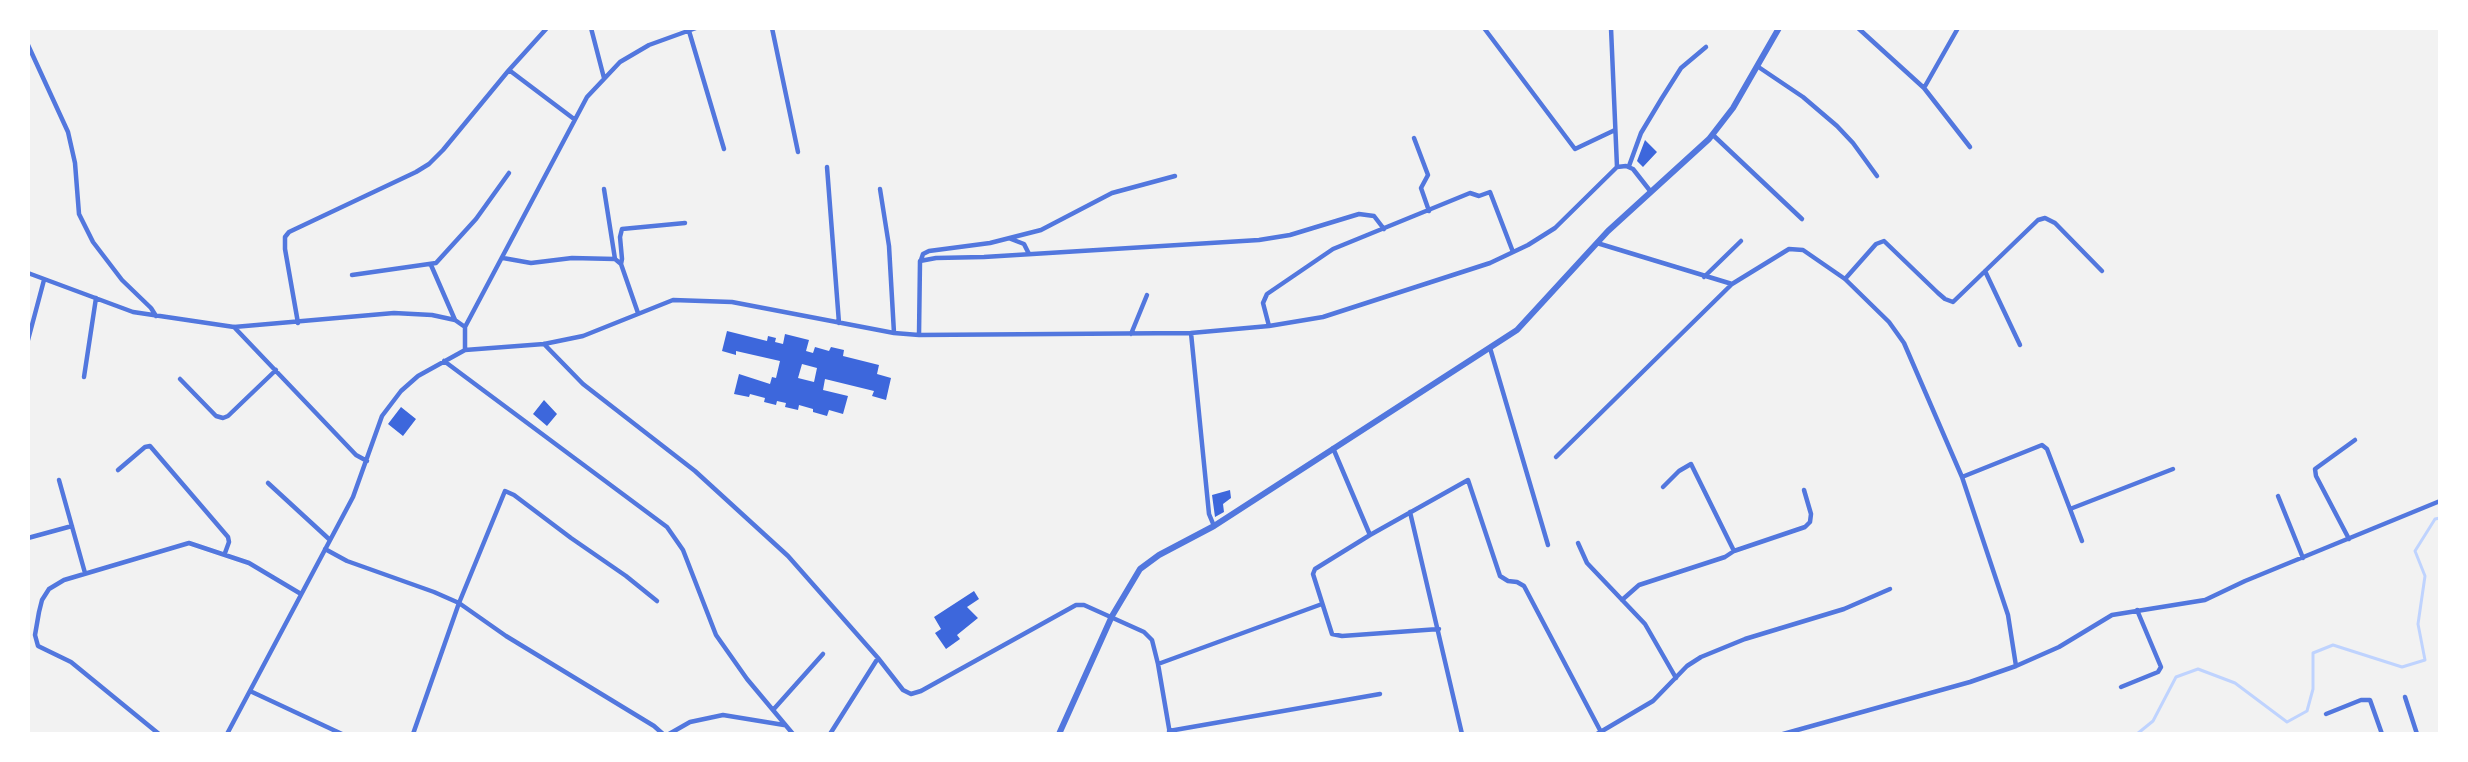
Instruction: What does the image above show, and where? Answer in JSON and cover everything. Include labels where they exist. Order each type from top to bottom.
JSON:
[{"type":"street","points":[[298,323],[285,249],[285,237],[289,232],[422,169],[443,150],[547,28]]},
{"type":"street","points":[[591,28],[603,78]]},
{"type":"street","points":[[465,350],[465,327],[587,97],[620,62],[640,50],[696,28]]},
{"type":"street","points":[[771,28],[798,152]]},
{"type":"street","points":[[1484,28],[1575,149],[1615,130]]},
{"type":"street","points":[[1611,28],[1617,167]]},
{"type":"street","points":[[1059,734],[1112,616],[1135,576],[1147,563],[1214,526],[1523,325],[1596,243],[1713,135],[1733,108],[1779,28]]},
{"type":"street","points":[[1858,28],[1924,88],[1970,147]]},
{"type":"street","points":[[1924,88],[1958,28]]},
{"type":"street","points":[[689,31],[724,149]]},
{"type":"street","points":[[28,45],[68,132],[75,163],[79,214],[93,242],[122,280],[151,308],[156,316]]},
{"type":"street","points":[[1629,166],[1641,133],[1681,68],[1706,46]]},
{"type":"street","points":[[1757,66],[1803,98],[1837,126],[1878,176]]},
{"type":"street","points":[[509,70],[574,119]]},
{"type":"street","points":[[1713,135],[1802,219]]},
{"type":"street","points":[[1414,138],[1428,176],[1421,188],[1429,211]]},
{"type":"street","points":[[227,734],[353,497],[379,421],[388,407],[418,376],[465,350],[544,344],[583,336],[673,300],[732,302],[894,333],[919,335],[1191,333],[1269,326],[1323,317],[1467,271],[1513,252],[1555,228],[1617,167],[1629,166],[1636,171],[1651,192]]},
{"type":"street","points":[[827,167],[839,323]]},
{"type":"street","points":[[352,275],[431,265],[441,258],[476,219],[508,173]]},
{"type":"street","points":[[919,335],[920,261],[929,251],[1011,239],[1060,222],[1118,191],[1175,176]]},
{"type":"street","points":[[604,189],[615,260]]},
{"type":"street","points":[[880,189],[889,246],[894,333]]},
{"type":"street","points":[[1269,326],[1263,303],[1267,294],[1333,249],[1470,193],[1479,196],[1491,192],[1513,252]]},
{"type":"street","points":[[920,261],[936,258],[1259,240],[1290,236],[1359,214],[1374,216],[1384,229]]},
{"type":"street","points":[[1845,279],[1876,244],[1881,241],[1887,242],[1938,293],[1950,301],[1957,300],[2038,220],[2045,218],[2055,223],[2102,271]]},
{"type":"street","points":[[638,313],[621,264],[622,229],[686,223]]},
{"type":"street","points":[[1011,239],[1024,244],[1029,254]]},
{"type":"street","points":[[1704,277],[1741,241]]},
{"type":"street","points":[[1596,243],[1732,284]]},
{"type":"street","points":[[1556,457],[1732,284],[1789,249],[1810,254],[1845,279],[1897,332],[1962,477],[2008,615],[2016,666]]},
{"type":"street","points":[[503,258],[531,263],[572,258],[615,260],[621,264]]},
{"type":"street","points":[[431,265],[455,320]]},
{"type":"street","points":[[1985,272],[2020,345]]},
{"type":"street","points":[[28,273],[133,312],[234,327],[394,313],[432,315],[455,320],[465,327]]},
{"type":"street","points":[[28,339],[44,280]]},
{"type":"street","points":[[1131,334],[1147,295]]},
{"type":"street","points":[[84,377],[96,298]]},
{"type":"street","points":[[234,327],[356,455],[367,461]]},
{"type":"street","points":[[1191,333],[1209,514],[1214,526]]},
{"type":"street","points":[[544,344],[583,384],[695,471],[765,534],[809,578],[903,690],[911,694],[921,691],[1076,605],[1084,605],[1112,616],[1149,636],[1158,664],[1169,732],[1380,694]]},
{"type":"street","points":[[1490,348],[1548,545]]},
{"type":"street","points":[[444,361],[667,527],[683,550],[716,635],[730,658],[793,734]]},
{"type":"street","points":[[180,379],[216,416],[223,418],[228,416],[276,370]]},
{"type":"street","points":[[2349,539],[2315,470],[2355,440]]},
{"type":"street","points":[[1962,477],[2042,445],[2047,449],[2082,541]]},
{"type":"street","points":[[118,470],[145,447],[150,446],[228,537],[229,542],[225,553]]},
{"type":"street","points":[[1333,448],[1370,535]]},
{"type":"street","points":[[1663,487],[1679,471],[1691,464],[1734,551]]},
{"type":"street","points":[[2070,509],[2173,469]]},
{"type":"street","points":[[59,480],[85,573]]},
{"type":"street","points":[[1439,629],[1336,636],[1332,634],[1314,574],[1315,569],[1370,535],[1467,480],[1500,576],[1508,582],[1517,582],[1524,586],[1599,733],[1653,701],[1694,662],[1722,648],[1780,627],[1830,614],[1890,589]]},
{"type":"street","points":[[268,483],[330,540]]},
{"type":"street","points":[[1622,600],[1639,585],[1725,557],[1734,551],[1808,525],[1811,514],[1804,490]]},
{"type":"street","points":[[413,734],[459,603],[503,492],[506,491],[626,576],[657,601]]},
{"type":"street","points":[[2278,496],[2303,558]]},
{"type":"street","points":[[1783,734],[1970,682],[2016,666],[2059,647],[2112,615],[2205,600],[2439,501]]},
{"type":"street","points":[[1410,512],[1462,734]]},
{"type":"street","points":[[28,538],[72,525]]},
{"type":"street","points":[[159,734],[78,667],[43,649],[35,641],[39,612],[45,593],[56,584],[85,573],[189,543],[225,553],[262,570],[301,594]]},
{"type":"street","points":[[1578,543],[1587,563],[1645,624],[1676,678]]},
{"type":"street","points":[[325,549],[347,561],[459,603],[506,636],[654,726],[663,734]]},
{"type":"street","points":[[1158,664],[1322,604]]},
{"type":"street","points":[[2121,687],[2158,672],[2161,667],[2137,610]]},
{"type":"street","points":[[773,710],[824,654]]},
{"type":"street","points":[[830,734],[878,658]]},
{"type":"street","points":[[250,691],[342,734]]},
{"type":"street","points":[[2405,697],[2417,734]]},
{"type":"street","points":[[2326,714],[2361,700],[2370,700],[2382,734]]},
{"type":"street","points":[[669,734],[690,722],[723,715],[784,725]]},
{"type":"street","points":[[1607,728],[1612,734]]},
{"type":"building","points":[[1645,140],[1657,152],[1643,167],[1637,161]]},
{"type":"building","points":[[727,331],[767,341],[768,336],[776,338],[775,342],[783,344],[785,334],[809,340],[806,351],[813,353],[815,347],[829,351],[831,347],[844,350],[843,356],[879,365],[877,374],[891,378],[886,400],[872,396],[874,391],[825,379],[823,390],[848,396],[843,414],[829,410],[827,416],[799,405],[798,410],[785,407],[786,403],[777,401],[776,405],[764,402],[765,398],[750,394],[749,397],[734,394],[739,374],[770,384],[772,377],[776,378],[780,361],[736,351],[736,355],[722,351]],"holes":[[[802,364],[817,368],[814,382],[798,378]]]},
{"type":"building","points":[[544,400],[557,414],[547,426],[533,414]]},
{"type":"building","points":[[401,407],[416,419],[403,436],[388,424]]},
{"type":"building","points":[[1230,490],[1231,498],[1223,504],[1224,512],[1215,517],[1212,495]]},
{"type":"building","points":[[974,591],[979,599],[967,607],[978,618],[957,635],[960,639],[946,649],[935,633],[941,629],[934,617]]},
{"type":"waterway","points":[[2137,734],[2153,721],[2176,677],[2198,669],[2235,683],[2287,722],[2307,711],[2313,689],[2313,653],[2333,645],[2402,667],[2425,660],[2418,624],[2425,576],[2415,551],[2435,519],[2440,518]]}]
